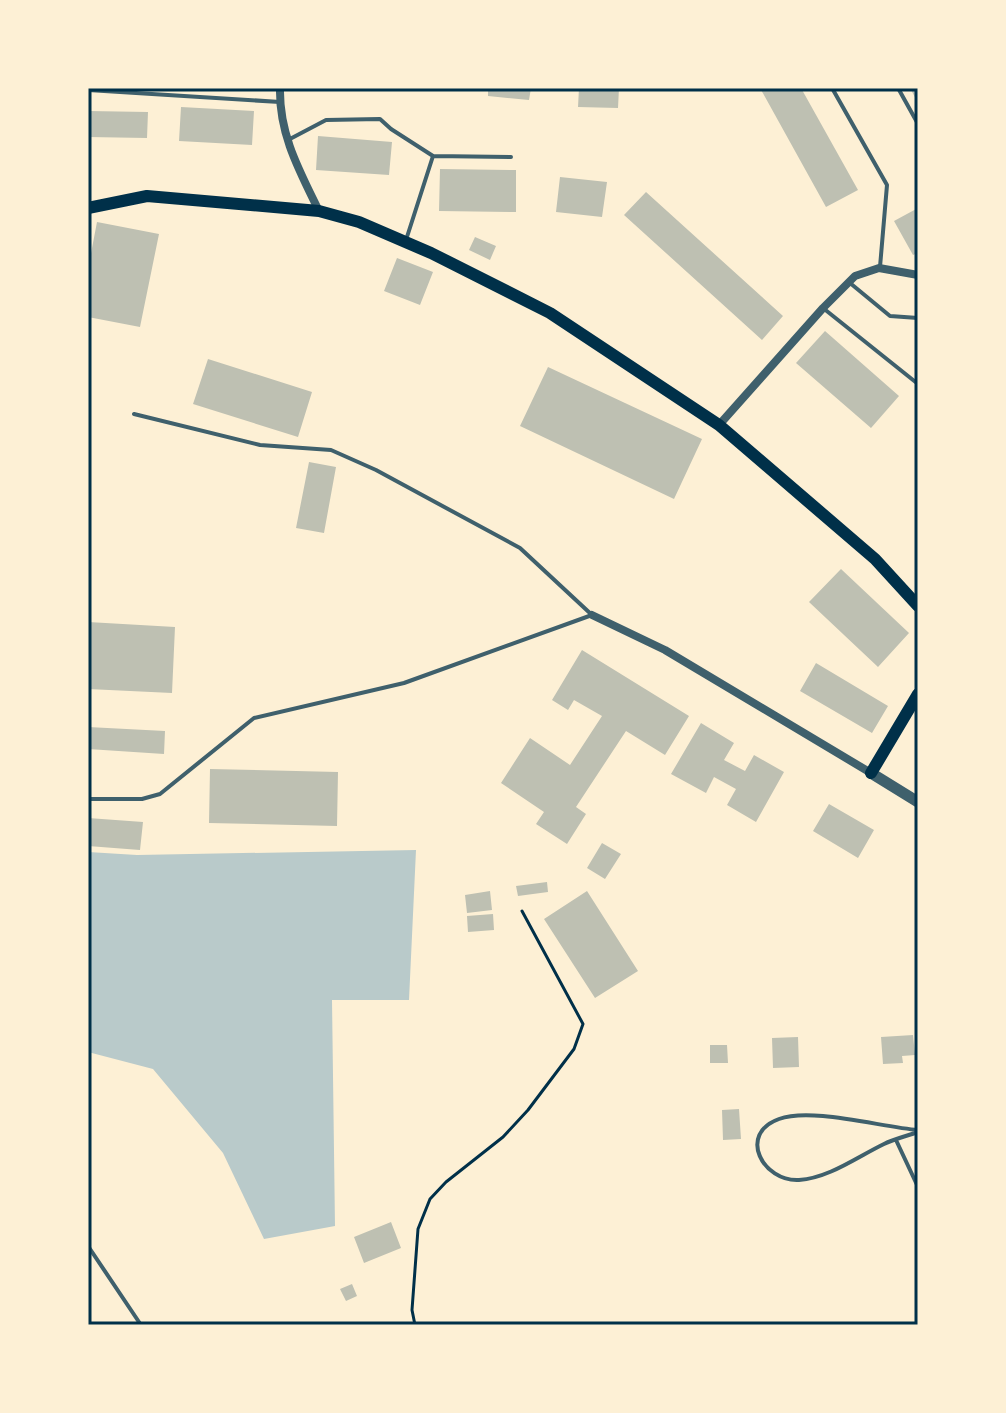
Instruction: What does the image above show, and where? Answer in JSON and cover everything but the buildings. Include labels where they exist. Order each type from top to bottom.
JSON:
[{"type":"main road","points":[[88,208],[147,196],[319,211],[359,222],[405,242],[550,313],[719,425],[875,559],[918,606]]},
{"type":"main road","points":[[871,773],[918,694]]},
{"type":"street","points":[[280,88],[288,147],[319,211]]},
{"type":"street","points":[[719,425],[855,276],[879,268],[918,275]]},
{"type":"street","points":[[592,615],[665,650],[918,802]]},
{"type":"lane","points":[[832,88],[887,185],[879,268]]},
{"type":"lane","points":[[898,88],[918,124]]},
{"type":"lane","points":[[88,90],[280,102]]},
{"type":"lane","points":[[287,140],[326,120],[380,119],[433,156],[511,157]]},
{"type":"lane","points":[[405,242],[433,156]]},
{"type":"lane","points":[[850,283],[890,316],[918,318]]},
{"type":"lane","points":[[823,308],[918,384]]},
{"type":"lane","points":[[88,799],[142,799],[160,794],[254,718],[404,683],[592,615],[520,548],[376,470],[331,450],[260,445],[134,414]]},
{"type":"lane","points":[[807,1115],[918,1131],[833,1171],[800,1180],[774,1174],[757,1153],[758,1137],[767,1124],[782,1117],[807,1115]]},
{"type":"lane","points":[[896,1140],[918,1187]]},
{"type":"lane","points":[[88,1246],[141,1325]]},
{"type":"path","points":[[415,1325],[412,1310],[416,1241],[430,1199],[446,1182],[503,1137],[528,1110],[574,1049],[583,1024],[522,911]]},
{"type":"shaded area","points":[[416,850],[409,1000],[332,1000],[335,1226],[264,1239],[223,1153],[153,1069],[88,1052],[88,852],[137,855]]}]
